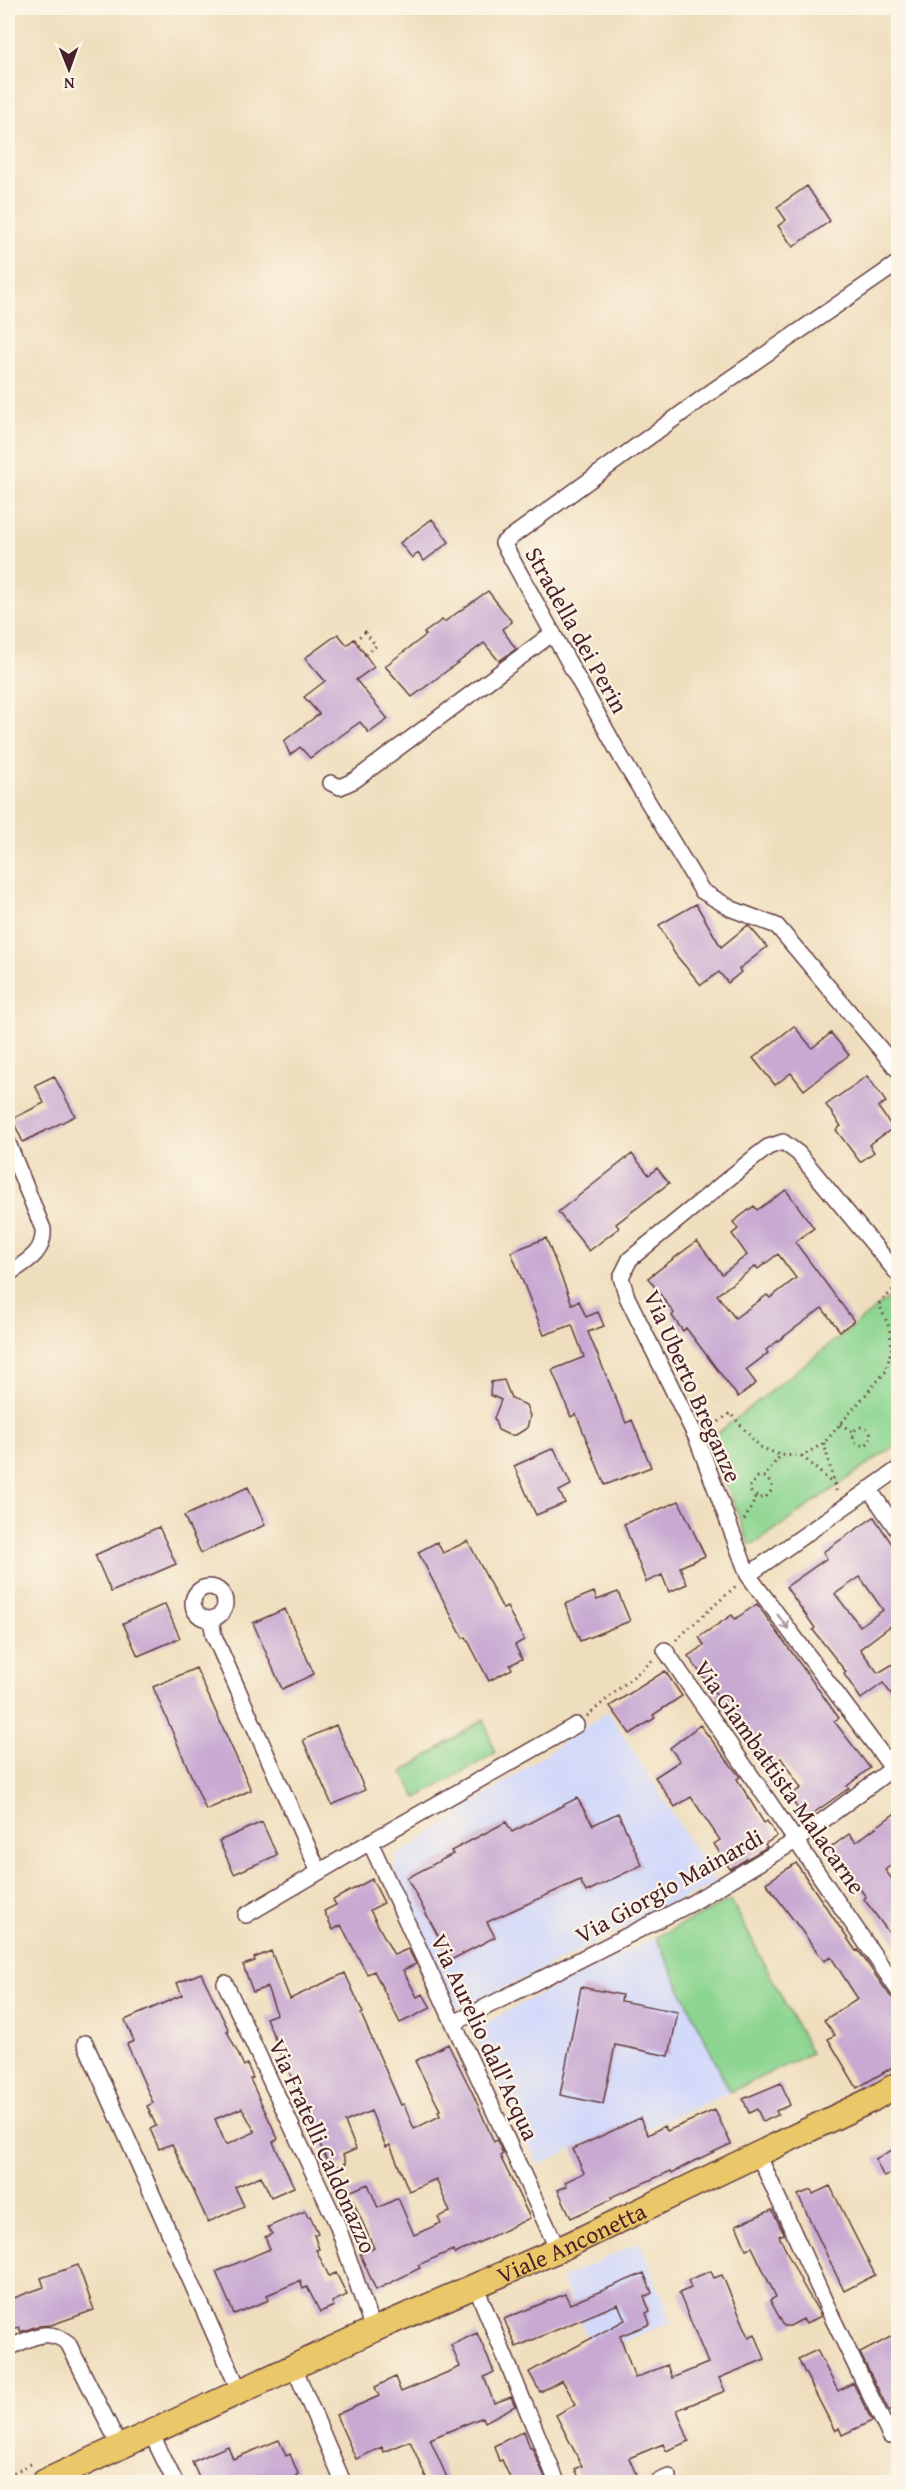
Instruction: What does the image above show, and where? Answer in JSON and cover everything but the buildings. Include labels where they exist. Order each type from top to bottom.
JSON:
[{"type":"main road","name":"Viale Anconetta","points":[[44,2482],[374,2330],[558,2250],[873,2099],[898,2084]]},
{"type":"street","name":"Stradella dei Perin","points":[[898,263],[711,392],[503,543],[621,757],[702,891],[732,909],[777,926],[898,1070]]},
{"type":"street","points":[[331,783],[340,787],[355,780],[553,633]]},
{"type":"street","name":"Via Uberto Breganze","points":[[896,1772],[748,1575],[697,1439],[627,1297],[621,1277],[630,1259],[754,1157],[783,1142],[798,1153],[898,1274]]},
{"type":"street","points":[[8,1143],[43,1229],[44,1239],[38,1253],[8,1274]]},
{"type":"street","points":[[748,1575],[898,1469]]},
{"type":"street","points":[[869,1489],[898,1531]]},
{"type":"street","points":[[211,1620],[214,1636],[319,1872]]},
{"type":"street","name":"Via Giambattista Malacarne","points":[[665,1650],[898,1990]]},
{"type":"street","points":[[246,1915],[576,1725]]},
{"type":"street","name":"Via Giorgio Mainardi","points":[[454,2023],[692,1904],[797,1840],[896,1772]]},
{"type":"street","name":"Via Aurelio dall'Acqua","points":[[370,1842],[558,2250]]},
{"type":"street","name":"Via Fratelli Caldonazzo","points":[[225,1983],[337,2224],[374,2330]]},
{"type":"street","points":[[85,2043],[240,2392]]},
{"type":"street","points":[[758,2154],[831,2315],[890,2436]]},
{"type":"street","points":[[476,2287],[557,2482]]},
{"type":"street","points":[[8,2348],[48,2333],[58,2335],[68,2343],[120,2447]]},
{"type":"street","points":[[294,2367],[344,2482]]},
{"type":"street","points":[[151,2433],[175,2482]]},
{"type":"path","points":[[365,632],[375,646],[365,654],[355,640],[365,632]]},
{"type":"path","points":[[697,1439],[730,1413],[760,1447],[780,1455],[801,1456],[824,1443],[886,1371],[892,1346],[889,1328],[879,1305],[898,1284]]},
{"type":"path","points":[[840,1424],[854,1432]]},
{"type":"path","points":[[861,1427],[868,1431],[870,1439],[868,1443],[860,1445],[856,1443],[853,1440],[854,1432],[861,1427]]},
{"type":"path","points":[[824,1443],[837,1494],[827,1502],[835,1513]]},
{"type":"path","points":[[764,1477],[780,1455]]},
{"type":"path","points":[[801,1456],[834,1485]]},
{"type":"path","points":[[758,1477],[764,1477],[772,1484],[772,1490],[765,1498],[755,1497],[750,1486],[758,1477]]},
{"type":"path","points":[[729,1528],[744,1520],[752,1508],[755,1497]]},
{"type":"shaded area","points":[[608,1711],[716,1883],[463,2008],[455,2007],[391,1881],[396,1857]]},
{"type":"shaded area","points":[[656,1937],[730,2092],[598,2149],[593,2139],[539,2165],[472,2030],[555,1986]]},
{"type":"shaded area","points":[[640,2242],[672,2322],[594,2353],[562,2278]]},
{"type":"green space","points":[[895,1293],[898,1298],[898,1443],[756,1543],[749,1544],[710,1439]]},
{"type":"green space","points":[[484,1719],[495,1753],[417,1798],[403,1772]]},
{"type":"green space","points":[[731,1900],[811,2053],[730,2092],[656,1937]]}]
